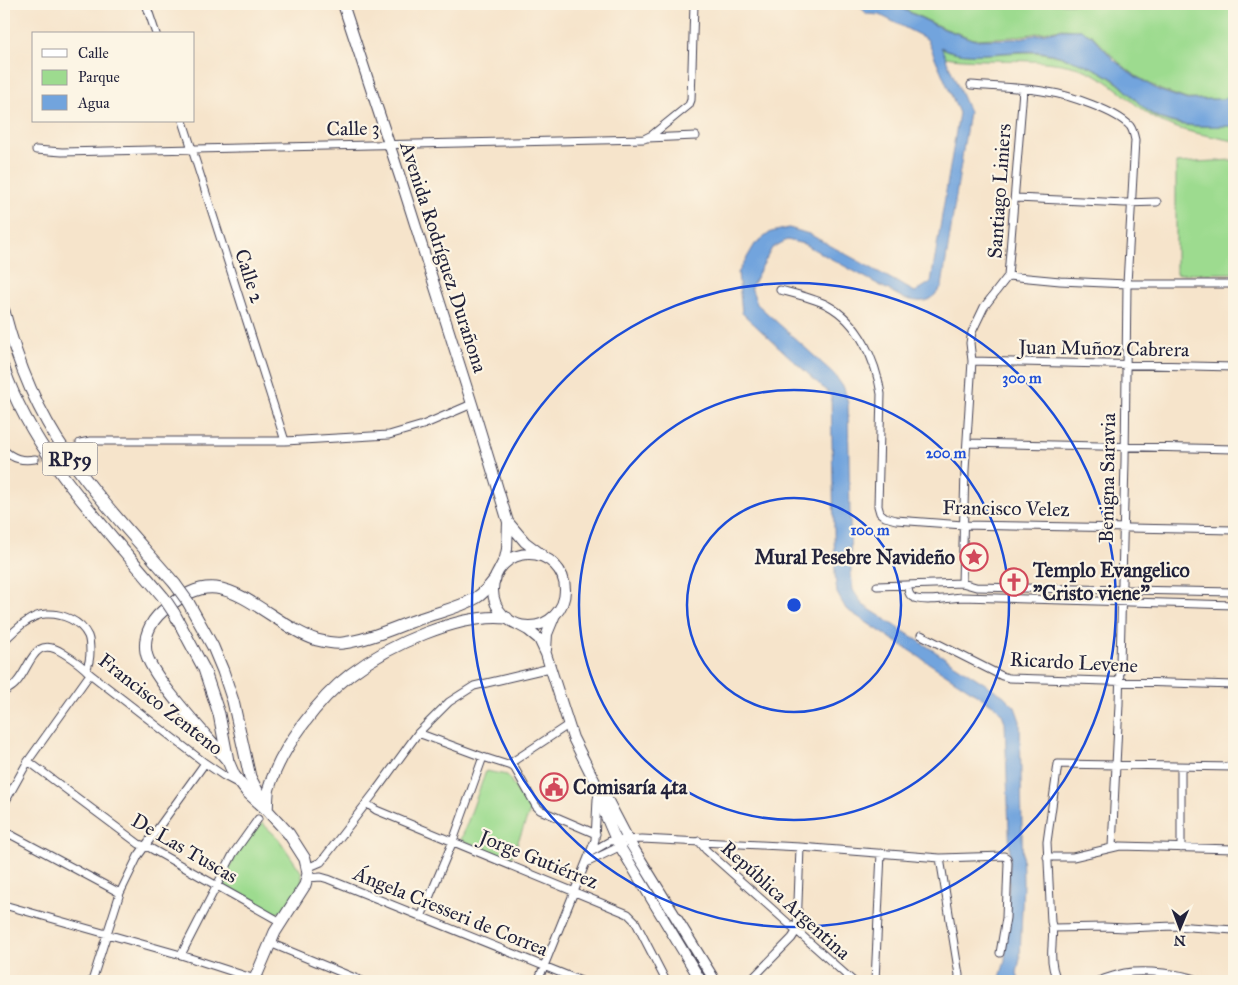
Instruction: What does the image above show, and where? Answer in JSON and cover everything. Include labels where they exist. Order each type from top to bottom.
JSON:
[{"type":"main road","name":"Avenida Rodríguez Durañona","points":[[342,4],[389,143],[508,522]]},
{"type":"main road","name":"RP59","points":[[4,311],[15,352],[27,382],[66,454],[175,584],[188,602],[213,647],[233,701],[250,777],[267,810]]},
{"type":"main road","name":"RP59","points":[[4,369],[24,414],[45,451],[75,491],[164,598],[174,613],[204,669],[219,714],[228,761]]},
{"type":"main road","points":[[508,522],[525,542],[560,571],[564,580],[566,589],[565,599],[547,634],[546,654]]},
{"type":"main road","points":[[508,522],[507,549],[493,592],[495,602],[500,611],[511,621],[533,633],[539,639],[546,654],[568,725],[597,786],[607,799],[622,842],[701,981]]},
{"type":"main road","points":[[254,980],[280,922],[302,892],[308,873],[304,859],[295,842],[267,810],[240,785],[228,761],[163,683],[149,662],[145,646],[150,627],[161,611],[196,590],[204,588],[222,589],[240,597],[301,634],[331,643],[343,643],[367,637],[466,602],[486,590],[506,562],[515,556],[531,554],[546,558]]},
{"type":"main road","points":[[267,810],[270,787],[276,770],[289,747],[328,695],[350,674],[366,663],[396,646],[471,619],[488,617],[526,626],[546,622],[555,616]]},
{"type":"main road","points":[[622,842],[715,981]]},
{"type":"street","points":[[146,4],[155,32]]},
{"type":"street","points":[[644,139],[652,135],[689,106],[692,94],[694,4]]},
{"type":"street","points":[[971,85],[1024,90]]},
{"type":"street","name":"Benigna Saravia","points":[[1024,90],[1048,92],[1101,108],[1117,116],[1130,126],[1135,140],[1127,284],[1121,601],[1112,847]]},
{"type":"street","name":"Santiago Liniers","points":[[962,583],[963,524],[972,361],[970,343],[972,332],[984,307],[1008,276],[1024,90]]},
{"type":"street","name":"Calle 2","points":[[183,122],[285,441]]},
{"type":"street","name":"Calle 3","points":[[36,150],[62,152],[389,143],[644,139],[696,136]]},
{"type":"street","points":[[1016,198],[1157,202]]},
{"type":"street","points":[[1008,276],[1060,281],[1127,284],[1234,284]]},
{"type":"street","name":"Francisco Velez","points":[[780,290],[829,306],[848,321],[866,346],[878,380],[880,394],[878,506],[880,513],[885,517],[896,520],[963,524],[1234,530]]},
{"type":"street","name":"Juan Muñoz Cabrera","points":[[972,361],[1234,367]]},
{"type":"street","points":[[80,444],[90,441],[285,441],[389,435],[422,425],[472,404]]},
{"type":"street","points":[[967,443],[1124,445],[1234,449]]},
{"type":"street","points":[[4,450],[18,459],[35,459]]},
{"type":"street","points":[[877,586],[962,583],[976,587],[1234,592]]},
{"type":"street","points":[[908,586],[909,594],[921,600],[962,597],[1234,605]]},
{"type":"street","points":[[4,641],[12,633],[40,615],[46,614],[69,618],[77,623],[88,636],[90,660],[88,672],[28,761],[4,804]]},
{"type":"street","name":"Ricardo Levene","points":[[921,635],[1009,678],[1234,685]]},
{"type":"street","name":"Francisco Zenteno","points":[[4,692],[18,682],[30,660],[43,647],[60,651],[80,664],[205,763],[240,785]]},
{"type":"street","points":[[308,873],[321,862],[418,733],[449,702],[466,690],[504,678],[550,668]]},
{"type":"street","points":[[510,764],[568,725]]},
{"type":"street","points":[[418,733],[482,757],[510,764],[517,771],[540,810],[596,834]]},
{"type":"street","points":[[421,917],[453,841],[482,757]]},
{"type":"street","name":"De Las Tuscas","points":[[28,761],[139,844],[280,922]]},
{"type":"street","points":[[92,981],[120,893],[144,846],[205,763]]},
{"type":"street","points":[[1058,981],[1051,956],[1054,928],[1052,922],[1047,842],[1058,764],[1234,767]]},
{"type":"street","points":[[1181,766],[1181,848]]},
{"type":"street","points":[[538,981],[591,852],[596,834],[597,786]]},
{"type":"street","name":"Jorge Gutiérrez","points":[[366,803],[376,810],[574,890],[628,914],[632,917],[666,981]]},
{"type":"street","points":[[181,955],[240,842],[258,819]]},
{"type":"street","points":[[4,832],[120,893]]},
{"type":"street","points":[[591,852],[604,844],[642,839],[700,840],[940,858],[999,855],[1007,858],[1006,918],[1000,953]]},
{"type":"street","name":"República Argentina","points":[[700,840],[706,850],[853,981]]},
{"type":"street","points":[[586,863],[622,842]]},
{"type":"street","points":[[750,981],[792,938],[797,930],[800,847]]},
{"type":"street","points":[[1047,857],[1073,857],[1112,847],[1234,849]]},
{"type":"street","points":[[875,981],[881,853]]},
{"type":"street","points":[[940,858],[959,976],[958,981]]},
{"type":"street","name":"Ángela Cresseri de Correa","points":[[308,873],[321,876],[581,981]]},
{"type":"street","points":[[4,904],[181,955],[254,980]]},
{"type":"street","points":[[1054,928],[1174,926],[1234,930]]},
{"type":"street","points":[[270,943],[362,981]]},
{"type":"street","points":[[1098,981],[1135,972],[1179,975],[1200,981]]},
{"type":"green space","points":[[894,4],[1234,4],[1234,96],[1224,99],[1187,99],[1161,90],[1136,76],[1116,60],[1092,35],[1081,30],[1061,29],[1013,37],[974,39],[941,27]]},
{"type":"green space","points":[[940,47],[963,54],[1030,52],[1071,60],[1108,76],[1151,114],[1165,121],[1194,126],[1234,126],[1234,141],[1163,123],[1145,112],[1105,80],[1085,70],[1068,65],[1033,61],[945,57]]},
{"type":"green space","points":[[1234,160],[1234,273],[1176,274],[1176,163]]},
{"type":"green space","points":[[486,771],[507,775],[530,811],[511,859],[461,840]]},
{"type":"green space","points":[[262,823],[278,838],[302,873],[302,883],[284,910],[275,914],[225,886],[223,879],[241,847]]},
{"type":"water","points":[[857,4],[892,4],[941,28],[974,40],[1015,39],[1061,30],[1081,30],[1092,36],[1115,61],[1136,77],[1160,91],[1187,100],[1234,97],[1234,126],[1204,126],[1175,123],[1156,116],[1146,109],[1116,81],[1099,71],[1071,59],[1030,51],[964,54],[941,47],[969,112],[942,286],[938,292],[930,299],[922,301],[905,299],[804,244],[787,240],[772,248],[751,287],[757,304],[834,374],[844,388],[848,403],[851,574],[853,590],[863,605],[1004,696],[1015,707],[1020,721],[1023,883],[1020,958],[1017,973],[1019,981],[999,981],[1005,961],[1010,858],[1005,722],[1002,714],[996,707],[846,609],[837,593],[835,574],[831,395],[742,313],[738,273],[755,244],[771,232],[789,228],[809,234],[915,292],[931,282],[959,113],[927,39],[880,15],[867,14]]},
{"type":"tunnel","points":[[35,459],[80,443]]},
{"type":"place","name":"Mural Pesebre Navideño","points":[[974,557]]},
{"type":"place","name":"Templo Evangelico \"Cristo viene\"","points":[[1014,582]]},
{"type":"place","name":"Comisaría 4ta","points":[[554,787]]}]
